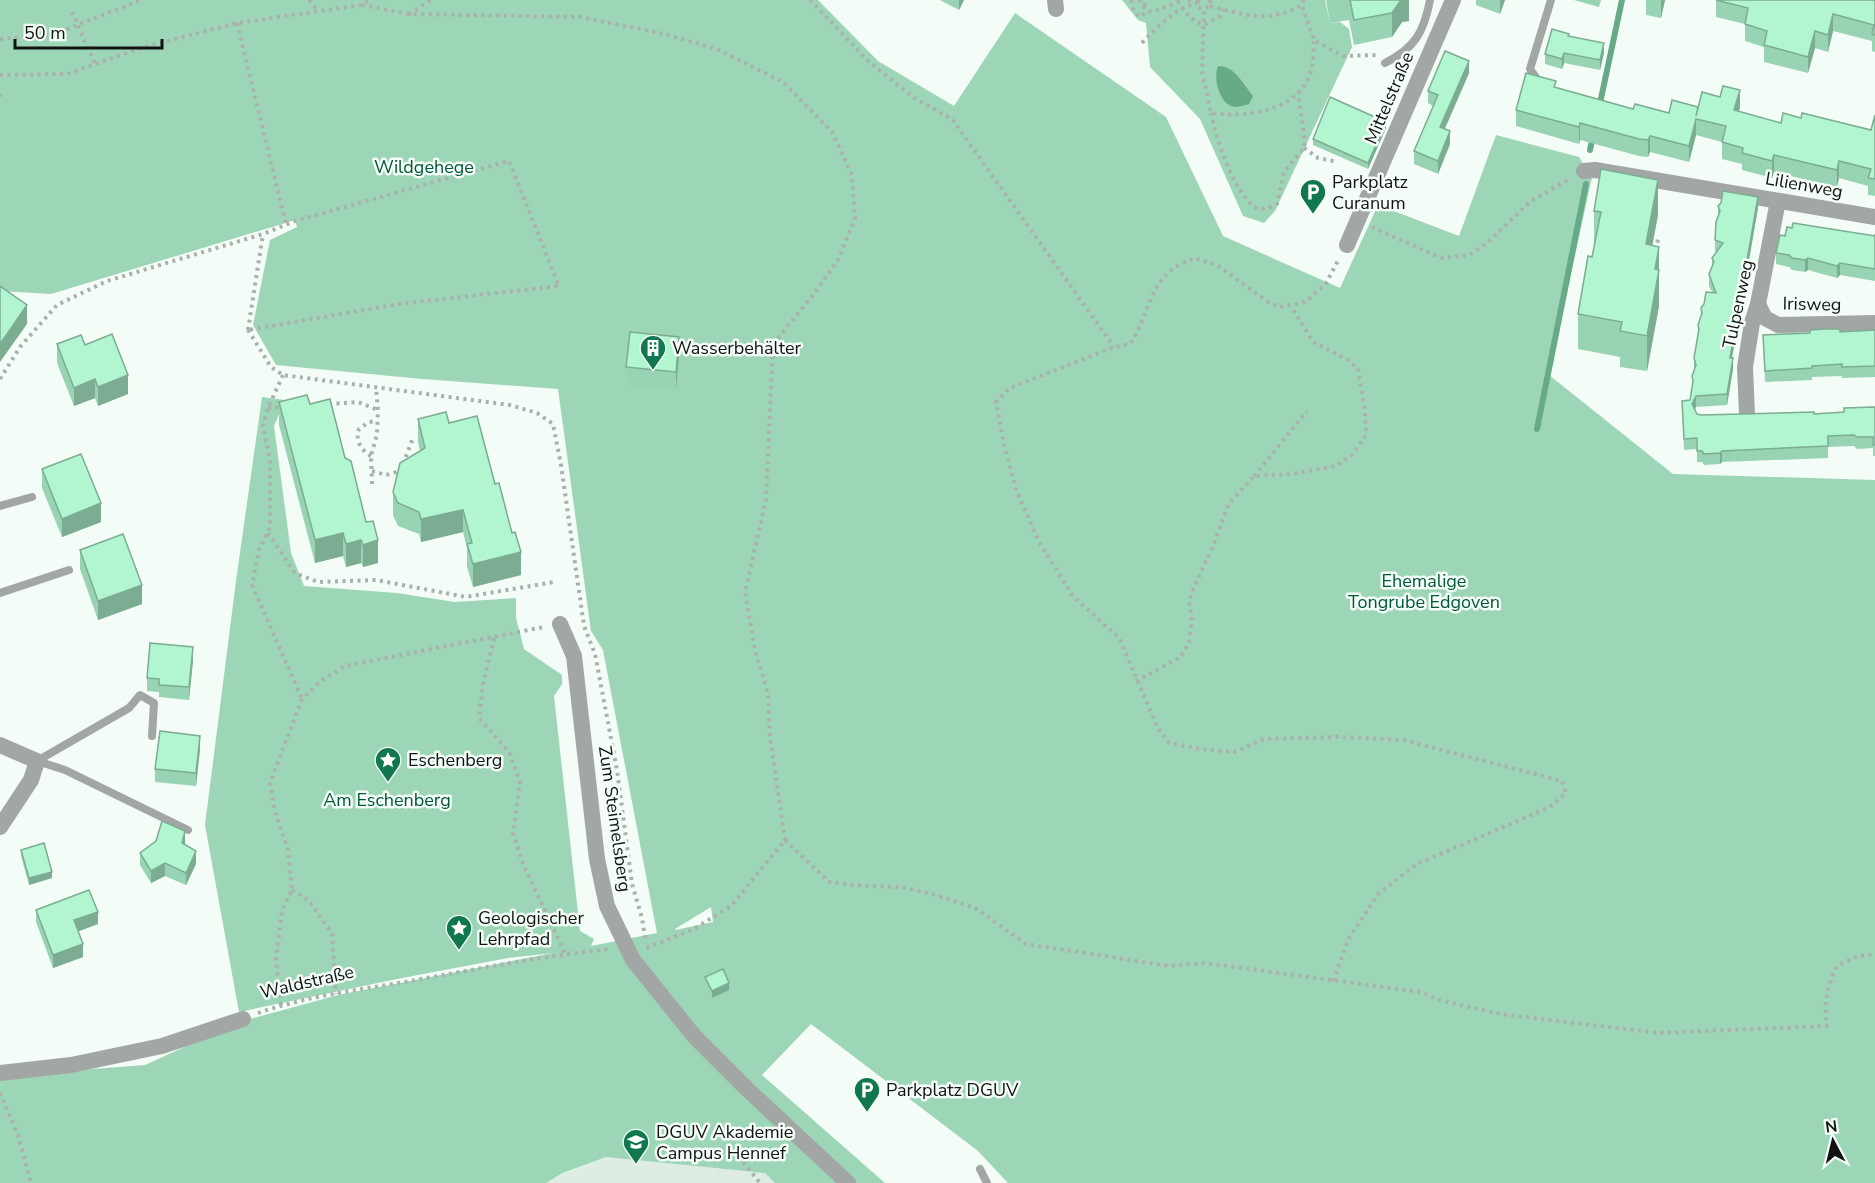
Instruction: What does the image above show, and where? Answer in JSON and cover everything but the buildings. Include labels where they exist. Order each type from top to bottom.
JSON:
[{"type":"street","name":"Mittelstraße","points":[[1347,245],[1453,0]]},
{"type":"street","name":"Lilienweg","points":[[1590,170],[1875,217]]},
{"type":"street","name":"Tulpenweg","points":[[1747,415],[1745,367],[1778,201]]},
{"type":"street","name":"Irisweg","points":[[1758,304],[1765,318],[1778,326],[1875,323]]},
{"type":"street","name":"Zum Steimelsberg","points":[[560,624],[574,656],[597,859],[607,906],[630,954],[694,1036],[848,1183]]},
{"type":"street","points":[[0,745],[37,761],[31,780],[0,827]]},
{"type":"street","name":"Waldstraße","points":[[0,1073],[71,1065],[162,1046],[243,1018]]},
{"type":"lane","points":[[1385,63],[1403,54],[1412,44],[1426,22],[1430,0]]},
{"type":"lane","points":[[1540,84],[1530,69],[1551,0]]},
{"type":"lane","points":[[0,506],[32,497]]},
{"type":"lane","points":[[0,593],[69,570]]},
{"type":"lane","points":[[37,761],[129,708],[140,695],[154,703],[152,736]]},
{"type":"lane","points":[[37,761],[64,770],[188,830]]},
{"type":"lane","points":[[980,1169],[987,1183]]},
{"type":"path","points":[[0,39],[55,34],[141,0]]},
{"type":"path","points":[[309,0],[318,11]]},
{"type":"path","points":[[361,5],[370,0]]},
{"type":"path","points":[[409,14],[430,0]]},
{"type":"path","points":[[810,0],[870,63],[916,99],[952,119],[1114,347]]},
{"type":"path","points":[[1131,0],[1139,17],[1177,1],[1198,2]]},
{"type":"path","points":[[1139,0],[1147,12]]},
{"type":"path","points":[[1144,6],[1148,0]]},
{"type":"path","points":[[1210,0],[1210,6]]},
{"type":"path","points":[[1142,43],[1164,20],[1182,7],[1198,2]]},
{"type":"path","points":[[1198,2],[1198,6],[1204,9]]},
{"type":"path","points":[[1204,9],[1210,6],[1269,17],[1291,12],[1303,2],[1307,25],[1314,40],[1312,66],[1308,78],[1298,93],[1269,109],[1254,113],[1238,116],[1211,113]]},
{"type":"path","points":[[0,75],[68,74],[141,48],[237,23],[361,5],[409,14],[580,17],[660,33],[717,49],[783,82],[832,132],[852,175],[855,219],[839,258],[814,294],[773,344],[766,500],[745,592],[755,651],[768,693],[770,737],[784,840],[829,882],[864,886],[901,886],[932,894],[975,908],[1026,944],[1168,966],[1205,963],[1421,992],[1439,1000],[1500,1014],[1658,1033],[1827,1026],[1824,1005],[1829,984],[1837,966],[1858,956],[1875,954]]},
{"type":"path","points":[[1182,7],[1195,22],[1204,25],[1219,17],[1223,9]]},
{"type":"path","points":[[1204,9],[1202,71],[1216,133],[1234,178],[1256,208],[1265,209],[1277,204],[1284,172],[1304,148],[1304,122],[1298,93]]},
{"type":"path","points":[[72,12],[95,64]]},
{"type":"path","points":[[237,23],[286,225]]},
{"type":"path","points":[[1314,40],[1348,57]]},
{"type":"path","points":[[1304,148],[1318,158],[1338,162]]},
{"type":"path","points":[[0,379],[20,347],[57,305],[107,281],[286,225],[509,161],[559,285],[399,304],[248,330]]},
{"type":"path","points":[[1357,220],[1441,258],[1469,255],[1487,243],[1531,201],[1590,170]]},
{"type":"path","points":[[263,234],[248,330],[271,368],[284,375],[510,405],[537,413],[553,424],[584,626],[596,654],[617,770],[632,884],[642,918],[647,947]]},
{"type":"path","points":[[1655,258],[1658,239]]},
{"type":"path","points":[[1332,981],[1349,938],[1379,893],[1417,864],[1550,807],[1566,794],[1562,781],[1403,740],[1339,737],[1264,739],[1234,752],[1200,750],[1169,743],[1157,727],[1120,639],[1073,596],[1039,542],[1016,489],[996,402],[1010,388],[1114,347],[1130,344],[1138,334],[1153,292],[1169,272],[1194,258],[1217,265],[1268,302],[1279,307],[1291,306],[1305,302],[1325,285],[1347,245]]},
{"type":"path","points":[[1254,476],[1291,474],[1336,466],[1353,454],[1366,435],[1358,369],[1350,361],[1314,342],[1291,306]]},
{"type":"path","points":[[284,375],[268,408],[263,426],[270,460],[270,527],[259,550],[252,585],[302,699]]},
{"type":"path","points":[[372,484],[371,456],[377,434],[378,410],[376,387]]},
{"type":"path","points":[[324,404],[358,402],[378,410]]},
{"type":"path","points":[[268,408],[291,406]]},
{"type":"path","points":[[1136,681],[1181,657],[1189,642],[1192,620],[1189,600],[1228,505],[1307,411]]},
{"type":"path","points":[[371,456],[361,448],[357,437],[358,429],[369,422],[377,421]]},
{"type":"path","points":[[372,471],[386,475],[401,471],[413,438]]},
{"type":"path","points":[[268,532],[295,573],[318,582],[376,580],[466,597],[554,582]]},
{"type":"path","points":[[281,1005],[276,960],[282,910],[292,890],[288,850],[275,812],[270,783],[302,699],[321,681],[345,666],[560,624]]},
{"type":"path","points":[[494,638],[483,684],[479,718],[509,752],[520,782],[513,833],[523,864],[565,953]]},
{"type":"path","points":[[630,954],[694,929],[731,906],[784,840]]},
{"type":"path","points":[[292,890],[308,900],[332,933],[336,994]]},
{"type":"path","name":"Waldstraße","points":[[243,1018],[281,1005],[565,953],[630,954]]},
{"type":"path","points":[[0,1093],[18,1135],[31,1183]]},
{"type":"path","points":[[727,1150],[733,1149],[760,1183]]},
{"type":"shaded area","points":[[1218,66],[1234,72],[1242,81],[1253,96],[1249,104],[1235,107],[1225,101],[1217,84]]},
{"type":"shaded area","name":"DGUV Akademie Campus Hennef","points":[[606,1157],[765,1173],[775,1183],[546,1183]]},
{"type":"green space","points":[[0,0],[818,0],[878,61],[954,106],[1015,13],[1166,117],[1223,236],[1340,288],[1378,205],[1459,236],[1496,135],[1579,157],[1592,177],[1549,375],[1673,474],[1875,480],[1875,1183],[1008,1183],[978,1151],[811,1024],[762,1075],[885,1183],[775,1183],[765,1173],[606,1157],[563,1173],[546,1183],[0,1183],[0,1076],[145,1065],[239,1022],[338,995],[553,953],[508,958],[239,1012],[205,825],[262,397],[285,400],[274,426],[291,553],[304,586],[397,593],[455,602],[516,598],[516,618],[524,649],[562,675],[562,684],[554,696],[580,931],[594,939],[591,946],[657,933],[603,650],[591,631],[558,389],[276,365],[253,325],[270,240],[297,227],[295,220],[51,294],[0,291]],"holes":[[[711,907],[713,922],[675,930]]]},
{"type":"green space","points":[[1122,0],[1325,0],[1330,23],[1340,22],[1349,29],[1352,47],[1275,211],[1264,223],[1243,216],[1200,119],[1150,67],[1146,23],[1138,20]]},
{"type":"waterway","points":[[1599,108],[1622,0]]},
{"type":"waterway","points":[[1590,150],[1593,136]]},
{"type":"waterway","points":[[1537,429],[1586,184]]},
{"type":"place","name":"Parkplatz Curanum","points":[[1313,215]]},
{"type":"place","name":"Wasserbehälter","points":[[653,371]]},
{"type":"place","name":"Eschenberg","points":[[388,783]]},
{"type":"place","name":"Geologischer Lehrpfad","points":[[459,951]]},
{"type":"place","name":"Parkplatz DGUV","points":[[867,1113]]},
{"type":"place","name":"DGUV Akademie Campus Hennef","points":[[636,1165]]},
{"type":"park label","name":"Wildgehege","points":[[424,167]]},
{"type":"park label","name":"Ehemalige Tongrube Edgoven","points":[[1424,591]]},
{"type":"park label","name":"Am Eschenberg","points":[[387,800]]}]
